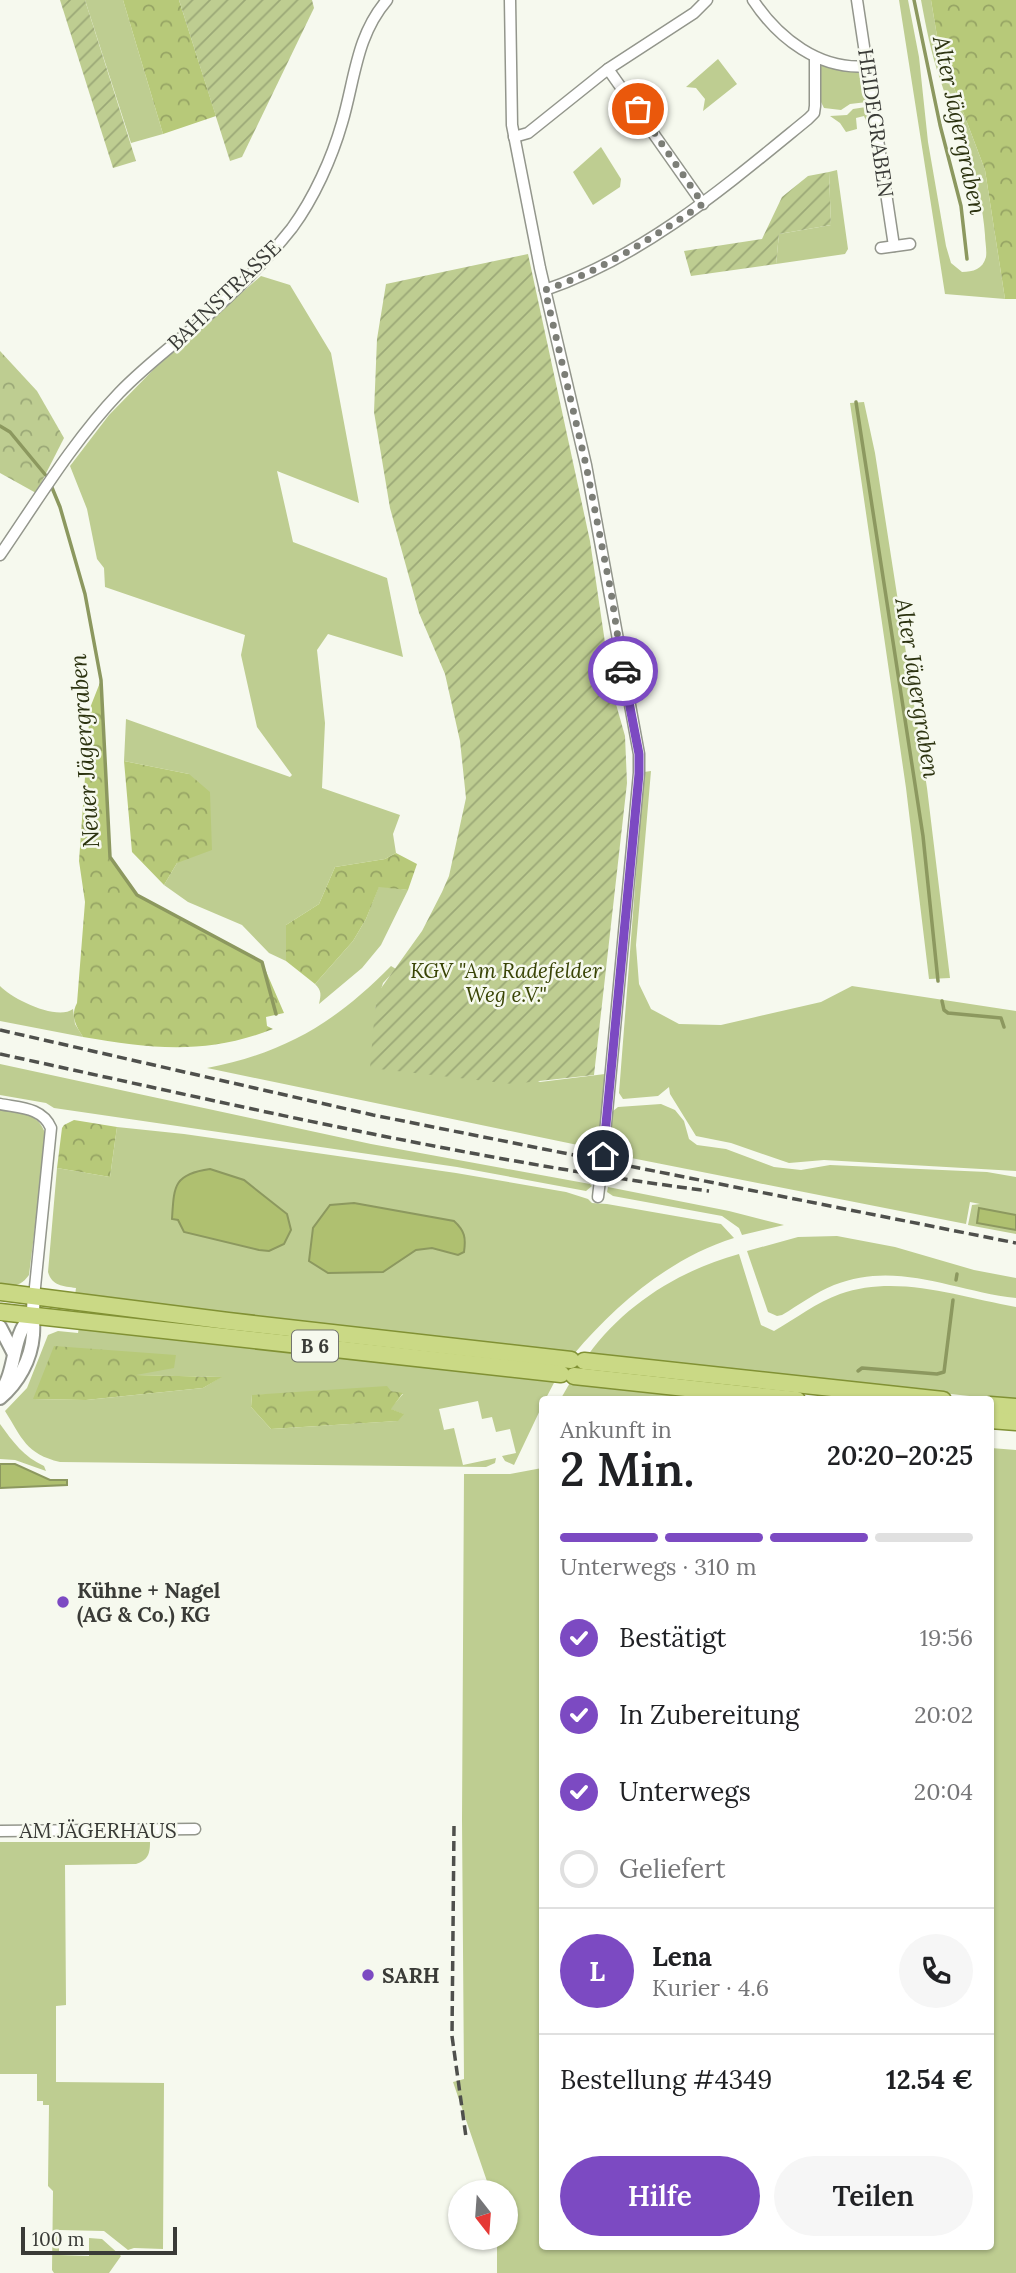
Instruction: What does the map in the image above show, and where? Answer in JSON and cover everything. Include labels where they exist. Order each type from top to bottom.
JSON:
[{"type":"main road","name":"B 6","points":[[0,1293],[769,1396]]},
{"type":"main road","name":"B 6","points":[[0,1312],[573,1368],[897,1396]]},
{"type":"main road","points":[[994,1405],[1016,1407]]},
{"type":"main road","points":[[994,1420],[1016,1422]]},
{"type":"street","name":"BAHNSTRASSE","points":[[0,555],[44,491],[120,392],[233,292],[293,226],[336,142],[357,56],[365,34],[387,0]]},
{"type":"street","points":[[510,0],[514,137],[545,290],[586,465],[639,754],[603,1156]]},
{"type":"street","points":[[514,137],[528,133],[608,69],[694,13],[707,0]]},
{"type":"street","points":[[753,0],[789,40],[815,58],[840,64],[868,66]]},
{"type":"street","name":"HEIDEGRABEN","points":[[857,0],[894,246]]},
{"type":"street","points":[[545,290],[568,283],[598,268],[703,204],[814,113],[815,58]]},
{"type":"street","points":[[608,69],[703,204]]},
{"type":"street","points":[[881,248],[909,244]]},
{"type":"street","points":[[0,1104],[36,1111],[48,1121],[52,1136],[31,1316],[33,1339],[23,1370],[13,1386],[0,1396]]},
{"type":"street","points":[[598,1197],[600,1181]]},
{"type":"street","points":[[0,1396],[7,1383],[19,1331],[31,1316]]},
{"type":"street","points":[[0,1327],[14,1354]]},
{"type":"street","name":"AM JÄGERHAUS","points":[[0,1831],[195,1829]]},
{"type":"green space","points":[[60,0],[85,0],[136,161],[113,168]]},
{"type":"green space","points":[[85,0],[123,0],[163,134],[131,143]]},
{"type":"green space","points":[[123,0],[179,0],[216,116],[163,134]]},
{"type":"green space","points":[[179,0],[312,0],[314,8],[242,157],[230,161]]},
{"type":"green space","points":[[899,0],[908,0],[919,57],[928,142],[951,263],[962,272],[974,270],[983,264],[986,251],[983,215],[974,175],[934,59],[921,0],[931,0],[939,48],[985,170],[1005,299],[945,294]]},
{"type":"green space","points":[[931,0],[1016,0],[1016,299],[1005,299],[985,170],[939,48]]},
{"type":"green space","points":[[718,59],[737,84],[703,111],[705,99],[696,88],[686,87]]},
{"type":"green space","points":[[821,65],[862,73],[867,102],[850,104],[841,110],[824,108],[819,98]]},
{"type":"green space","points":[[866,107],[870,110],[873,134],[869,134],[864,116],[856,118],[857,129],[846,132],[840,123],[830,116],[847,115],[853,109]]},
{"type":"green space","points":[[601,147],[621,179],[620,187],[593,205],[573,172]]},
{"type":"green space","points":[[837,170],[848,249],[845,254],[776,264],[779,234],[831,225],[829,172]]},
{"type":"green space","points":[[829,172],[831,225],[779,234],[776,264],[691,276],[684,251],[762,239],[782,197],[808,176]]},
{"type":"green space","name":"KGV \"Am Radefelder Weg e.V.\"","points":[[528,254],[590,541],[612,690],[625,736],[627,783],[594,1075],[512,1084],[370,1068],[379,991],[422,931],[442,892],[449,876],[466,798],[460,741],[445,674],[419,613],[390,508],[374,412],[377,339],[386,284]]},
{"type":"green space","points":[[261,276],[290,285],[331,353],[359,503],[277,471],[293,542],[387,578],[403,657],[328,634],[317,650],[325,723],[322,788],[400,815],[393,834],[396,853],[385,859],[335,867],[319,904],[286,925],[286,961],[269,953],[242,925],[188,902],[164,885],[177,863],[189,774],[124,761],[126,719],[290,777],[292,775],[257,727],[241,655],[245,635],[105,587],[104,568],[97,559],[87,509],[70,466],[109,415],[154,369]]},
{"type":"green space","points":[[0,351],[37,391],[64,438],[36,493],[0,473]]},
{"type":"green space","points":[[864,402],[875,453],[927,788],[950,978],[929,979],[906,788],[850,403]]},
{"type":"green space","points":[[101,680],[110,857],[137,895],[262,962],[284,1013],[266,1017],[267,1026],[273,1029],[225,1043],[156,1047],[83,1037],[78,1029],[74,1012],[85,902],[79,861],[90,708]]},
{"type":"green space","points":[[124,761],[189,774],[210,792],[212,850],[177,863],[164,885],[132,852]]},
{"type":"green space","points":[[651,771],[636,945],[639,984],[651,1009],[679,1024],[721,1025],[821,1002],[852,986],[1016,1011],[1016,1171],[824,1160],[789,1163],[731,1143],[696,1136],[670,1094],[669,1087],[658,1096],[623,1099],[619,1093],[644,772]]},
{"type":"green space","points":[[396,853],[417,864],[408,890],[379,887],[366,919],[353,941],[315,984],[286,961],[286,925],[319,904],[335,867],[385,859]]},
{"type":"green space","points":[[379,886],[408,890],[381,945],[362,968],[319,1004],[320,993],[315,984],[353,941],[366,919]]},
{"type":"green space","points":[[391,966],[396,969],[383,983],[375,1009],[540,1082],[605,1074],[599,1147],[597,1149],[207,1068],[261,1054],[308,1032],[350,1003]]},
{"type":"green space","points":[[0,986],[14,997],[35,1007],[57,1012],[73,1009],[75,1024],[83,1037],[0,1021]]},
{"type":"green space","points":[[0,1064],[371,1144],[592,1186],[586,1191],[457,1167],[54,1108],[46,1103],[0,1095]]},
{"type":"green space","points":[[661,1104],[675,1110],[684,1121],[689,1139],[697,1145],[726,1149],[774,1167],[801,1170],[830,1165],[987,1172],[1016,1177],[1016,1234],[968,1225],[972,1205],[980,1204],[970,1202],[966,1224],[611,1154],[609,1134],[613,1111],[618,1107]]},
{"type":"green space","points":[[0,1110],[35,1119],[44,1130],[46,1138],[29,1275],[20,1284],[13,1286],[0,1285]]},
{"type":"green space","points":[[74,1120],[117,1127],[110,1177],[57,1168],[62,1128]]},
{"type":"green space","points":[[117,1127],[456,1173],[566,1192],[588,1199],[592,1203],[721,1224],[734,1238],[689,1257],[646,1284],[608,1317],[574,1354],[75,1295],[76,1288],[55,1283],[48,1272],[57,1168],[110,1177]]},
{"type":"green space","points":[[608,1187],[784,1225],[742,1235],[739,1228],[722,1216],[613,1196],[607,1192]]},
{"type":"green space","points":[[837,1236],[895,1247],[974,1270],[1016,1278],[1016,1298],[903,1276],[880,1276],[857,1278],[834,1285],[782,1315],[768,1312],[747,1251],[798,1237]]},
{"type":"green space","points":[[739,1254],[761,1325],[774,1331],[831,1297],[862,1288],[884,1286],[928,1289],[1016,1307],[1016,1401],[994,1399],[994,1396],[969,1396],[588,1355],[618,1320],[636,1305],[675,1280]]},
{"type":"green space","points":[[79,1327],[556,1379],[547,1396],[539,1396],[539,1412],[514,1465],[505,1461],[502,1456],[516,1453],[510,1429],[496,1432],[492,1417],[482,1419],[478,1401],[439,1409],[444,1430],[454,1428],[463,1465],[496,1458],[495,1463],[486,1467],[60,1462],[39,1454],[26,1444],[5,1411],[27,1388],[48,1335],[58,1331],[78,1333]],"holes":[[[176,1355],[130,1375],[221,1377],[203,1388],[86,1400],[34,1399]],[[391,1391],[403,1394],[390,1409],[403,1414],[397,1421],[271,1429],[251,1407],[252,1395]]]},
{"type":"green space","points":[[54,1346],[176,1355],[174,1368],[136,1375],[222,1377],[203,1388],[86,1400],[33,1399]]},
{"type":"green space","points":[[571,1381],[707,1396],[562,1396]]},
{"type":"green space","points":[[387,1386],[391,1391],[403,1393],[391,1409],[404,1414],[398,1421],[271,1429],[251,1407],[252,1395]]},
{"type":"green space","points":[[0,1424],[19,1448],[44,1466],[46,1471],[15,1460],[0,1459]]},
{"type":"green space","points":[[994,1448],[1016,1450],[1016,2273],[497,2273],[497,2250],[518,2250],[518,2180],[487,2180],[453,2082],[464,2079],[464,1474],[510,1474],[539,1469],[539,2250],[994,2250]]},
{"type":"green space","points":[[0,1842],[150,1842],[148,1856],[136,1864],[65,1865],[66,2005],[56,2006],[56,2082],[164,2083],[163,2249],[128,2250],[104,2231],[59,2230],[59,2255],[89,2256],[89,2238],[102,2239],[121,2256],[109,2273],[54,2273],[52,2270],[53,2191],[48,2186],[49,2105],[37,2101],[37,2074],[0,2074]]},
{"type":"shaded area","points":[[210,1169],[244,1180],[287,1214],[291,1230],[284,1244],[269,1251],[259,1250],[184,1232],[178,1220],[172,1219],[175,1190],[189,1174]]},
{"type":"shaded area","points":[[354,1203],[454,1221],[464,1235],[464,1252],[458,1255],[432,1248],[416,1250],[383,1272],[328,1273],[309,1261],[313,1228],[330,1205]]},
{"type":"shaded area","points":[[979,1208],[1016,1215],[1016,1230],[977,1223]]},
{"type":"shaded area","points":[[0,1464],[15,1464],[50,1480],[67,1480],[67,1485],[0,1488]]},
{"type":"waterway","name":"Alter Jägergraben","points":[[914,0],[940,125],[961,206],[967,259]]},
{"type":"waterway","name":"Alter Jägergraben","points":[[856,402],[923,836],[938,981]]},
{"type":"waterway","name":"Neuer Jägergraben","points":[[0,426],[10,432],[48,478],[60,507],[85,594],[101,680],[110,857],[137,895],[262,962],[276,1014]]},
{"type":"waterway","name":"Alter Jägergraben","points":[[942,1001],[944,1010],[948,1013],[1001,1018],[1004,1027]]},
{"type":"waterway","name":"Alter Jägergraben","points":[[956,1280],[957,1274]]},
{"type":"waterway","name":"Alter Jägergraben","points":[[858,1371],[862,1368],[937,1374],[944,1372],[953,1300]]},
{"type":"tunnel","points":[[600,1180],[603,1155]]},
{"type":"railway","points":[[0,1030],[373,1115],[1016,1243]]},
{"type":"railway","points":[[0,1054],[265,1112],[442,1147],[530,1164],[709,1191]]},
{"type":"railway","points":[[454,1826],[452,2036],[466,2137]]},
{"type":"way so far","points":[[623,671],[611,592],[586,465],[545,290],[568,283],[598,268],[703,204],[638,109]]},
{"type":"place","name":"Kühne + Nagel (AG & Co.) KG","points":[[63,1602]]},
{"type":"place","name":"SARH","points":[[368,1975]]},
{"type":"route","points":[[603,1156],[639,774],[639,754],[623,671]]}]
